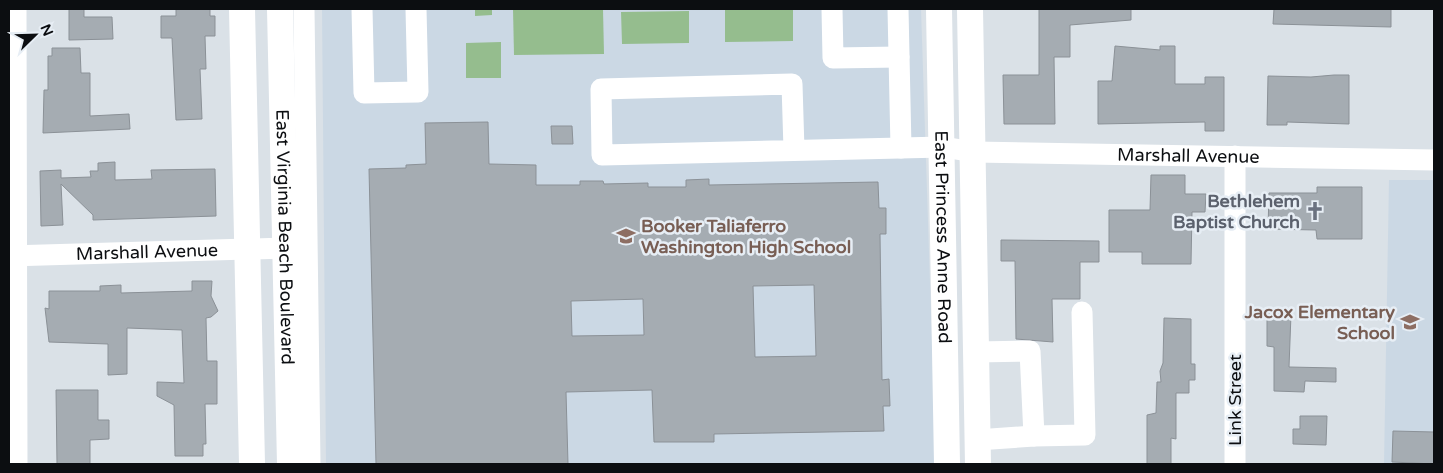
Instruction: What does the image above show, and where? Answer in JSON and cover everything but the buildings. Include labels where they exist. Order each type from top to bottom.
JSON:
[{"type":"main road","points":[[242,9],[252,464]]},
{"type":"main road","name":"East Virginia Beach Boulevard","points":[[280,9],[290,464]]},
{"type":"main road","name":"East Princess Anne Road","points":[[939,9],[943,147],[947,464]]},
{"type":"main road","name":"East Princess Anne Road","points":[[970,9],[978,452]]},
{"type":"street","points":[[16,9],[13,256],[17,464]]},
{"type":"street","points":[[304,9],[310,464]]},
{"type":"street","points":[[362,9],[364,93],[418,92],[416,9]]},
{"type":"street","points":[[832,9],[833,58],[899,57]]},
{"type":"street","points":[[898,9],[901,148]]},
{"type":"street","name":"Marshall Avenue","points":[[794,150],[792,84],[601,89],[602,155],[943,147],[974,152],[1434,160]]},
{"type":"street","name":"Link Street","points":[[1235,156],[1235,464]]},
{"type":"street","name":"Marshall Avenue","points":[[13,256],[285,248]]},
{"type":"street","points":[[978,452],[1034,436],[1085,435],[1082,312]]},
{"type":"street","points":[[976,352],[1030,351],[1034,436]]},
{"type":"shaded area","name":"Booker Taliaferro Washington High School","points":[[322,9],[921,9],[936,464],[326,464]]},
{"type":"shaded area","name":"Jacox Elementary School","points":[[1389,180],[1434,180],[1434,464],[1384,464]]},
{"type":"green space","points":[[475,9],[492,9],[492,15],[475,16]]},
{"type":"green space","points":[[513,9],[603,9],[604,54],[514,55]]},
{"type":"green space","points":[[793,9],[793,41],[725,42],[725,10]]},
{"type":"green space","points":[[689,11],[689,43],[622,44],[621,12]]},
{"type":"green space","points":[[501,42],[501,78],[466,78],[466,43]]},
{"type":"place","name":"Bethlehem Baptist Church","points":[[1315,211]]},
{"type":"place","name":"Booker Taliaferro Washington High School","points":[[626,236]]},
{"type":"place","name":"Jacox Elementary School","points":[[1410,322]]}]
